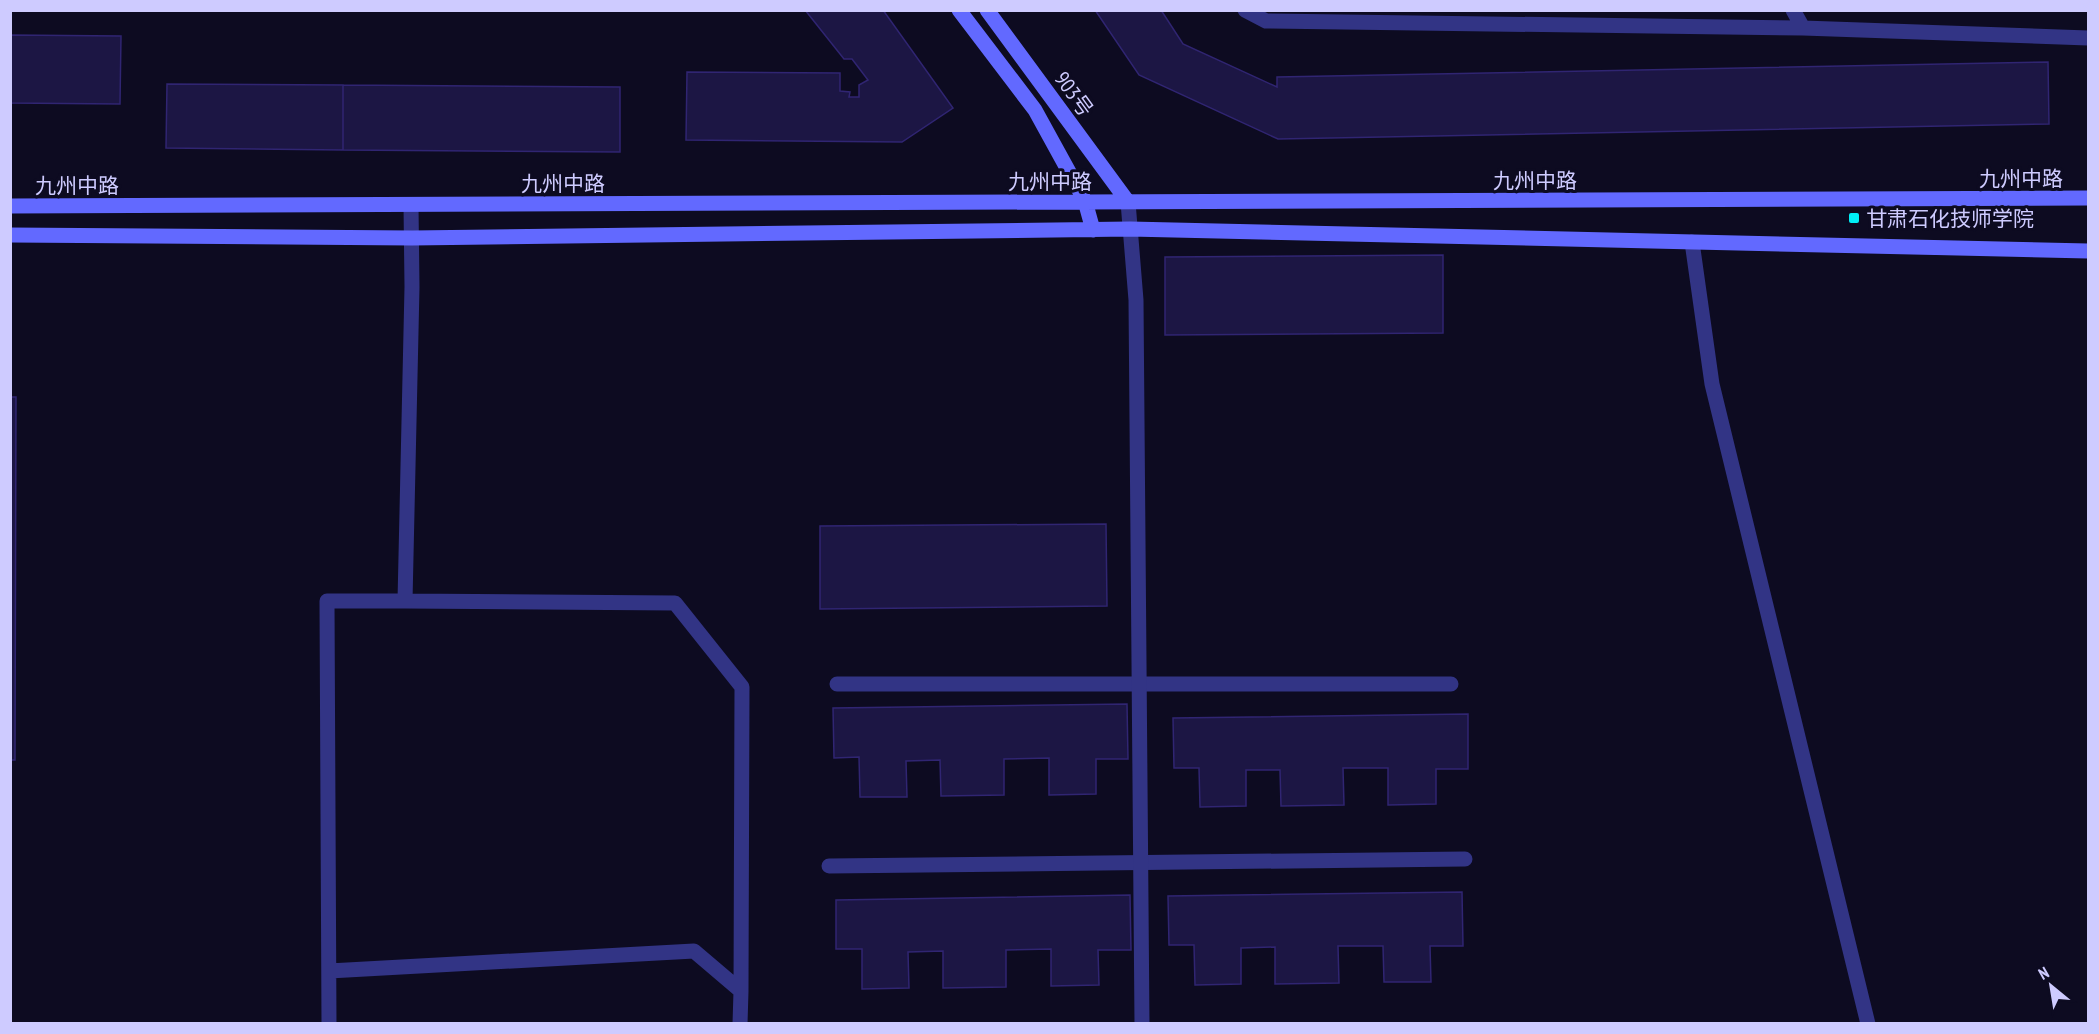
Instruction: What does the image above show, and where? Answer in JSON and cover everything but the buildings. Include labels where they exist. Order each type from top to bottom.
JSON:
[{"type":"street","points":[[959,10],[1035,110],[1085,201],[1092,230]]},
{"type":"street","name":"903号","points":[[987,10],[1128,202]]},
{"type":"street","points":[[1245,10],[1266,21],[1803,28],[2088,38]]},
{"type":"street","points":[[1793,10],[1803,28]]},
{"type":"street","name":"九州中路","points":[[10,206],[2088,198]]},
{"type":"street","points":[[1128,202],[1136,300],[1142,1023]]},
{"type":"street","points":[[405,601],[411,205]]},
{"type":"street","points":[[10,235],[412,238],[1130,229],[2088,251]]},
{"type":"street","points":[[1692,242],[1712,384],[1868,1023]]},
{"type":"street","points":[[329,1023],[327,601],[675,603],[742,687],[740,1023]]},
{"type":"street","points":[[837,684],[1451,684]]},
{"type":"street","points":[[829,866],[1465,859]]},
{"type":"street","points":[[329,971],[694,951],[741,991]]},
{"type":"place","name":"甘肃石化技师学院","points":[[1854,218]]}]
